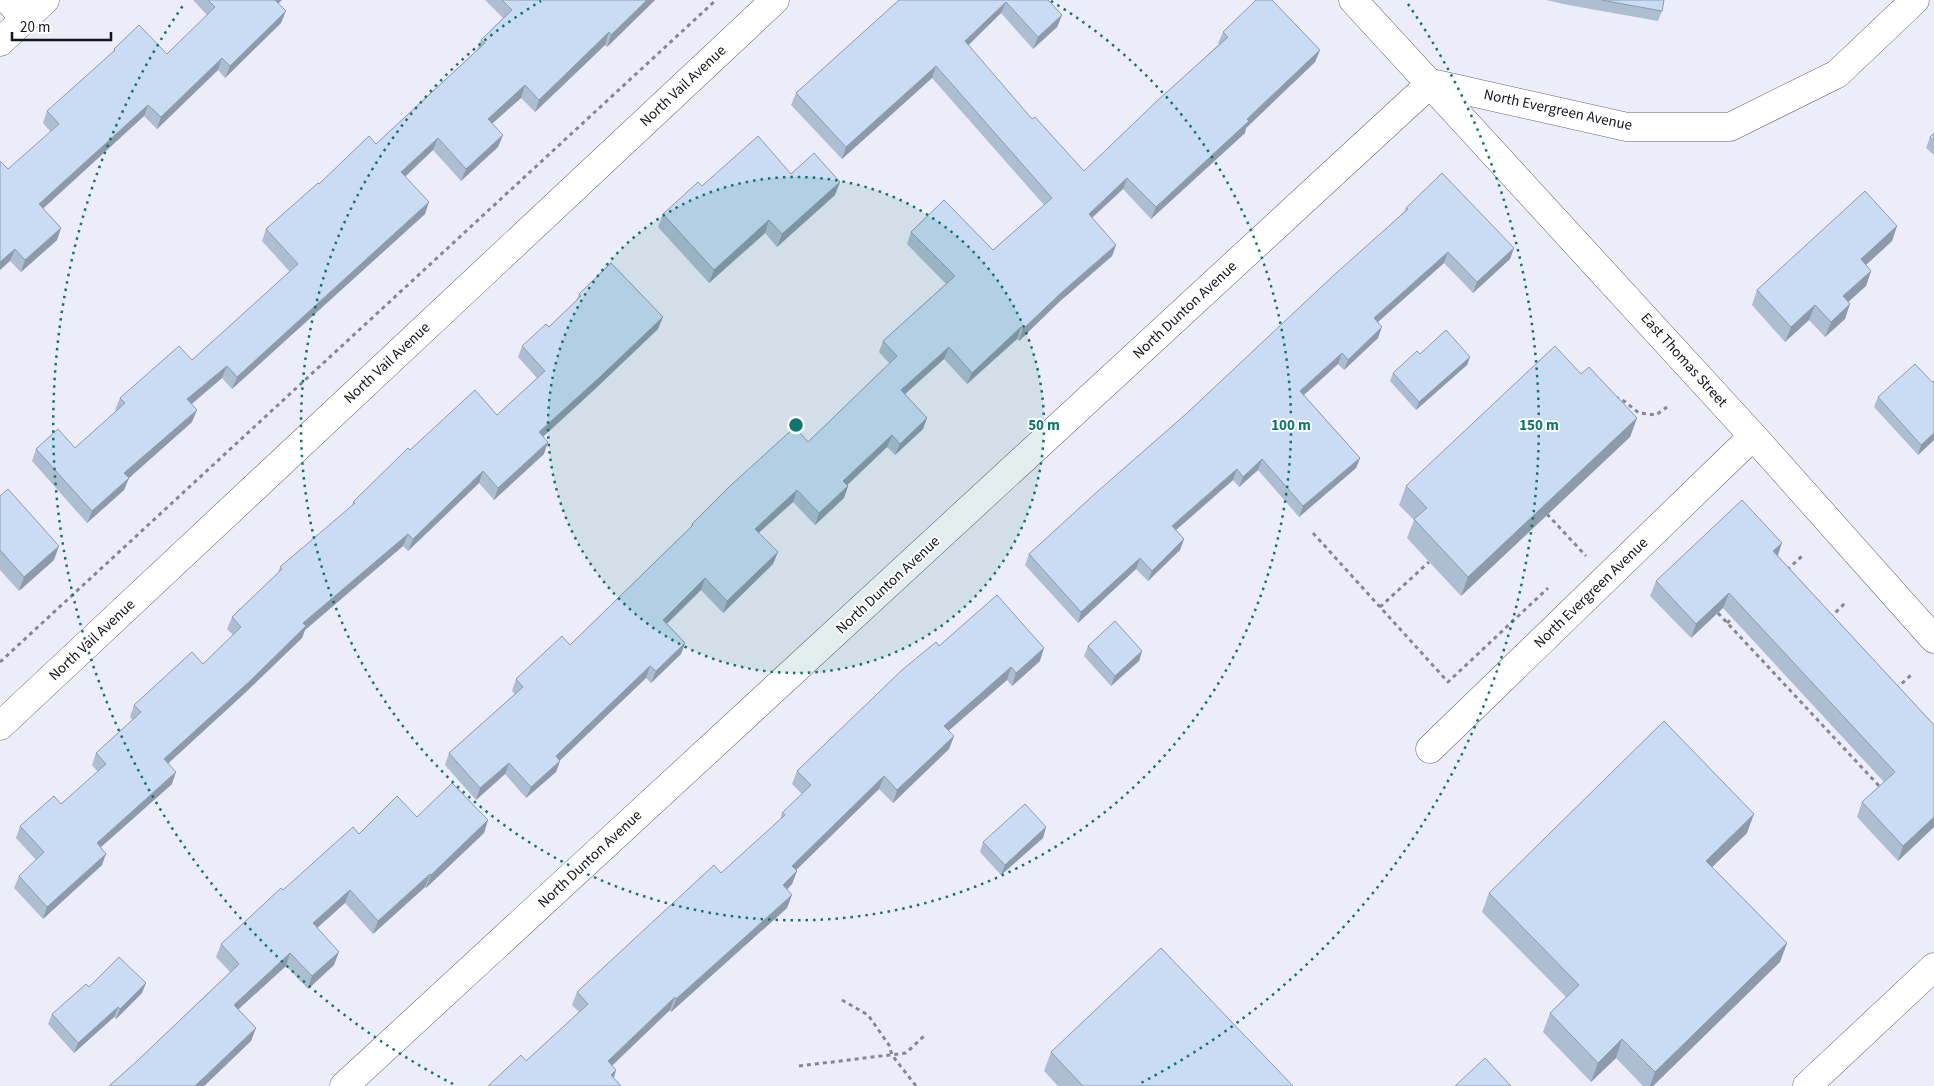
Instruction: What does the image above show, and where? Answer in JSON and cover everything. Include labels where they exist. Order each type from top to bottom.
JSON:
[{"type":"street","points":[[0,42],[16,9],[45,0]]},
{"type":"street","name":"North Vail Avenue","points":[[0,726],[775,0]]},
{"type":"street","name":"East Thomas Street","points":[[1354,0],[1753,436],[1934,639]]},
{"type":"street","name":"North Evergreen Avenue","points":[[1431,83],[1628,127],[1730,127],[1837,74],[1915,0]]},
{"type":"street","name":"North Dunton Avenue","points":[[344,1086],[1431,83]]},
{"type":"street","name":"North Evergreen Avenue","points":[[1430,749],[1753,436]]},
{"type":"street","points":[[1807,1086],[1934,967]]},
{"type":"path","points":[[0,662],[716,0]]},
{"type":"path","points":[[1612,396],[1624,401],[1639,413],[1656,415],[1667,407]]},
{"type":"path","points":[[1547,514],[1607,579]]},
{"type":"path","points":[[1314,533],[1448,682],[1555,581]]},
{"type":"path","points":[[1584,554],[1591,548]]},
{"type":"path","points":[[1783,574],[1804,555]]},
{"type":"path","points":[[1380,606],[1429,562]]},
{"type":"path","points":[[1828,619],[1846,602]]},
{"type":"path","points":[[1727,623],[1741,611]]},
{"type":"path","points":[[1718,613],[1885,792]]},
{"type":"path","points":[[1894,691],[1912,674]]},
{"type":"path","points":[[842,1000],[868,1015],[889,1045],[892,1055],[916,1086]]},
{"type":"path","points":[[799,1066],[906,1053],[926,1034]]},
{"type":"building","points":[[208,0],[275,0],[286,11],[230,66],[222,58],[161,117],[148,105],[39,204],[61,228],[25,260],[15,249],[0,262],[0,161],[8,169],[59,124],[47,111],[115,50],[139,25],[167,54],[215,7]]},
{"type":"building","points":[[502,0],[647,0],[611,35],[609,32],[539,100],[525,85],[488,119],[503,135],[466,169],[438,138],[401,172],[429,202],[237,377],[227,366],[187,399],[197,410],[124,473],[129,478],[92,511],[36,449],[58,429],[75,448],[125,403],[120,398],[179,346],[192,360],[298,264],[266,229],[319,184],[369,136],[376,144],[485,43],[481,40],[512,10]]},
{"type":"building","points":[[899,0],[1048,0],[1062,15],[1038,37],[1006,2],[965,41],[1032,119],[1035,117],[1084,171],[1158,100],[1228,37],[1223,32],[1256,0],[1272,0],[1320,50],[1247,119],[1249,121],[1156,207],[1127,178],[1089,214],[1116,245],[1023,329],[1021,327],[972,373],[949,347],[901,390],[927,418],[900,444],[892,435],[843,481],[848,486],[819,513],[797,490],[755,529],[778,552],[727,601],[705,578],[663,620],[685,643],[656,671],[650,666],[556,756],[560,761],[531,787],[509,763],[480,788],[449,753],[523,687],[516,679],[562,636],[570,645],[693,525],[730,486],[795,427],[808,442],[897,356],[883,341],[955,276],[911,232],[944,200],[993,250],[1052,198],[936,66],[846,147],[796,93]]},
{"type":"building","points":[[1601,0],[1664,0],[1662,11]]},
{"type":"building","points":[[1934,133],[1934,141],[1930,137]]},
{"type":"building","points":[[758,136],[791,174],[814,153],[840,182],[782,234],[769,220],[714,270],[663,214],[698,182],[702,186]]},
{"type":"building","points":[[1442,173],[1514,248],[1477,282],[1448,252],[1374,318],[1382,327],[1348,360],[1342,353],[1300,391],[1360,458],[1303,506],[1262,459],[1243,477],[1237,469],[1172,526],[1184,539],[1152,571],[1140,558],[1081,612],[1029,554],[1186,414],[1334,275],[1408,209],[1406,208]]},
{"type":"building","points":[[1865,191],[1897,226],[1861,259],[1871,271],[1843,296],[1850,304],[1831,322],[1815,305],[1791,327],[1757,290]]},
{"type":"building","points":[[611,263],[663,317],[539,432],[548,442],[498,488],[483,471],[413,539],[408,534],[303,623],[306,626],[251,680],[164,759],[176,772],[97,843],[106,854],[47,907],[19,876],[44,852],[20,826],[54,796],[61,804],[106,764],[96,753],[141,712],[134,705],[192,652],[203,664],[241,627],[232,617],[282,569],[280,567],[355,503],[353,502],[408,448],[410,450],[475,390],[497,415],[545,371],[522,346],[546,324],[549,327]]},
{"type":"building","points":[[1446,330],[1470,357],[1419,402],[1393,373],[1417,351],[1420,354]]},
{"type":"building","points":[[1555,346],[1581,374],[1589,367],[1637,418],[1468,577],[1414,519],[1427,508],[1406,486]]},
{"type":"building","points":[[1915,364],[1932,382],[1934,381],[1934,433],[1921,445],[1878,397]]},
{"type":"building","points":[[8,489],[59,546],[24,577],[0,550],[0,496]]},
{"type":"building","points":[[1742,500],[1782,543],[1773,551],[1934,725],[1934,817],[1903,846],[1862,802],[1895,772],[1729,593],[1696,624],[1656,581]]},
{"type":"building","points":[[997,595],[1044,648],[1016,673],[1011,667],[944,726],[954,736],[897,790],[884,776],[792,866],[797,871],[783,885],[792,895],[676,999],[675,997],[608,1061],[616,1070],[611,1075],[621,1086],[488,1086],[521,1055],[526,1061],[588,1004],[577,992],[714,865],[721,873],[785,815],[782,813],[811,785],[797,771],[902,670],[936,642],[939,646]]},
{"type":"building","points":[[1115,621],[1142,651],[1115,676],[1088,646]]},
{"type":"building","points":[[1664,721],[1754,814],[1706,861],[1787,943],[1655,1072],[1622,1039],[1598,1063],[1550,1013],[1579,985],[1489,893]]},
{"type":"building","points":[[452,783],[488,820],[431,875],[378,921],[350,890],[313,923],[339,952],[312,976],[290,953],[234,1005],[256,1028],[195,1086],[109,1086],[239,964],[221,944],[281,888],[283,890],[353,827],[359,834],[397,796],[417,817]]},
{"type":"building","points":[[1025,804],[1046,827],[1005,865],[983,842]]},
{"type":"building","points":[[1161,948],[1293,1086],[1083,1086],[1051,1052]]},
{"type":"building","points":[[119,957],[146,983],[120,1009],[118,1007],[78,1043],[52,1014],[86,984],[89,987]]},
{"type":"building","points":[[1485,1058],[1511,1086],[1455,1086]]}]
